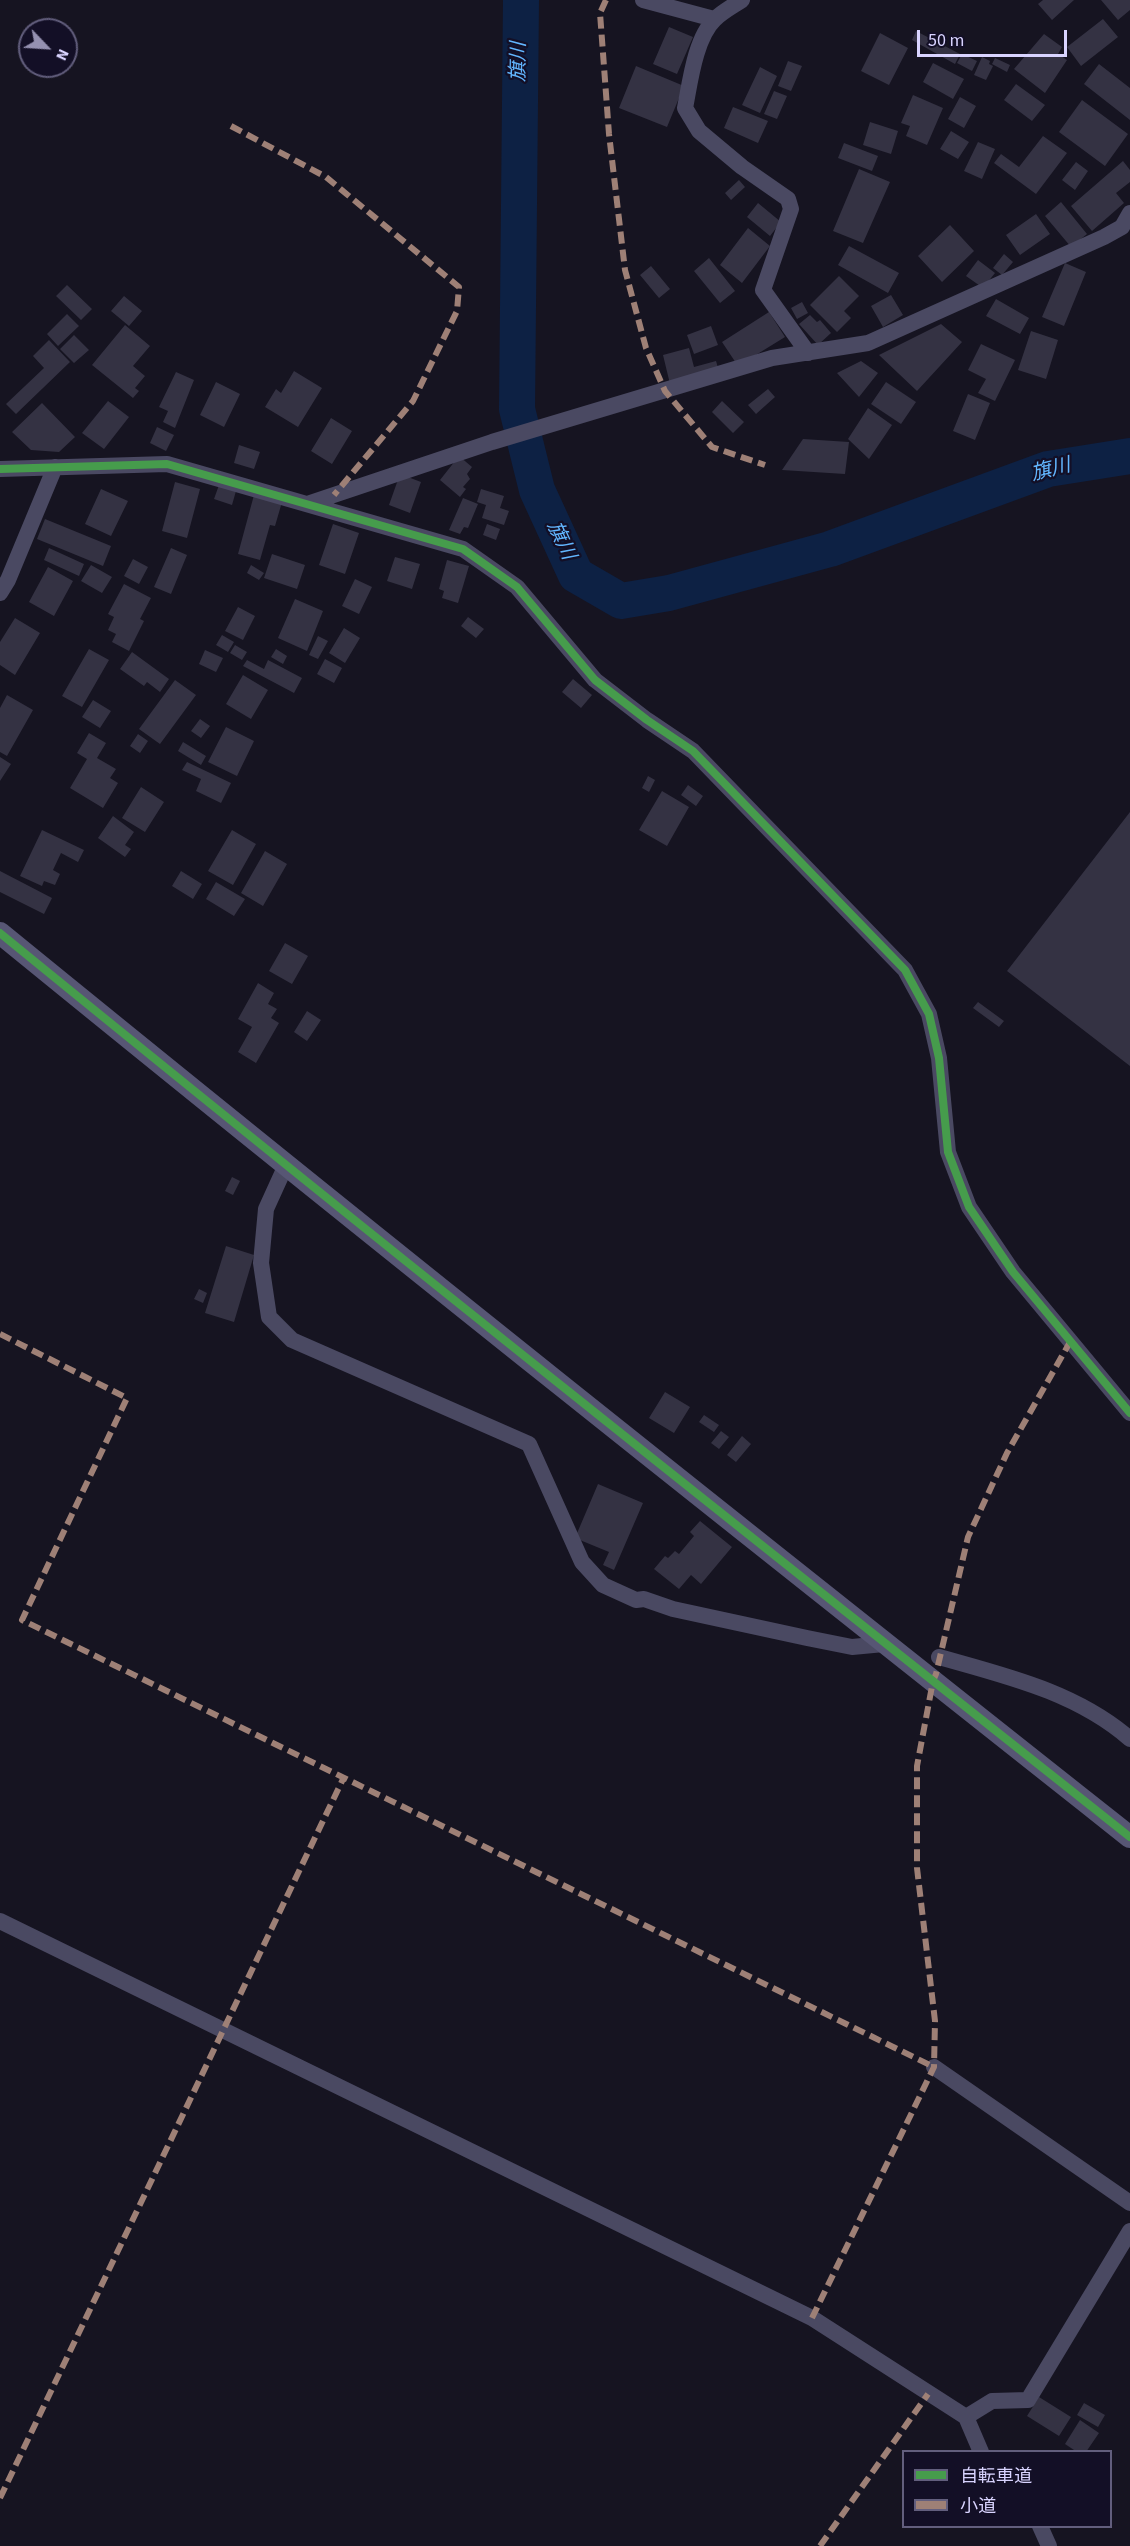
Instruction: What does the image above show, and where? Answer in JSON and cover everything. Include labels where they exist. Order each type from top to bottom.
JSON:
[{"type":"street","points":[[643,0],[714,19]]},
{"type":"street","points":[[742,0],[714,19],[707,29],[692,69],[685,108],[699,131],[742,167],[788,199],[791,209],[763,290],[808,353]]},
{"type":"street","points":[[307,504],[492,442],[772,358],[868,343],[1104,237],[1122,227],[1130,213]]},
{"type":"street","points":[[0,469],[167,464],[463,549],[518,587],[595,680],[647,720],[693,751],[905,970],[929,1014],[939,1058],[948,1152],[969,1207],[1013,1272],[1130,1413]]},
{"type":"street","points":[[0,593],[8,580],[55,466]]},
{"type":"street","points":[[0,933],[884,1644],[1130,1837]]},
{"type":"street","points":[[286,1165],[266,1209],[261,1263],[269,1317],[292,1340],[529,1444],[582,1562],[603,1585],[636,1600],[644,1599],[673,1609],[807,1638],[852,1647],[884,1644]]},
{"type":"street","points":[[939,1658],[1016,1679],[1076,1702],[1130,1739]]},
{"type":"street","points":[[0,1921],[812,2318],[966,2417],[981,2450]]},
{"type":"street","points":[[934,2067],[1130,2203]]},
{"type":"street","points":[[966,2417],[992,2401],[1028,2400],[1130,2231]]},
{"type":"street","points":[[1041,2528],[1049,2546]]},
{"type":"building","points":[[1043,0],[1074,0],[1052,20],[1038,4]]},
{"type":"building","points":[[1101,0],[1130,0],[1130,10],[1118,20]]},
{"type":"building","points":[[1103,19],[1118,37],[1081,66],[1067,47]]},
{"type":"building","points":[[669,27],[693,37],[677,74],[653,64]]},
{"type":"building","points":[[916,31],[960,54],[955,64],[912,40]]},
{"type":"building","points":[[880,33],[908,48],[889,85],[861,71]]},
{"type":"building","points":[[1044,34],[1062,47],[1058,54],[1067,60],[1045,93],[1014,69]]},
{"type":"building","points":[[962,54],[977,61],[972,71],[957,63]]},
{"type":"building","points":[[982,57],[990,61],[989,64],[993,66],[986,80],[974,75]]},
{"type":"building","points":[[995,58],[1010,65],[1007,72],[992,64]]},
{"type":"building","points":[[788,61],[802,66],[791,91],[778,86]]},
{"type":"building","points":[[933,63],[964,79],[953,99],[923,82]]},
{"type":"building","points":[[1099,64],[1130,88],[1130,120],[1084,84]]},
{"type":"building","points":[[636,66],[684,86],[667,127],[619,108]]},
{"type":"building","points":[[760,67],[777,76],[760,113],[742,105]]},
{"type":"building","points":[[1016,84],[1045,105],[1032,121],[1004,100]]},
{"type":"building","points":[[774,91],[787,96],[777,119],[764,114]]},
{"type":"building","points":[[913,95],[943,108],[927,145],[906,136],[910,126],[901,123]]},
{"type":"building","points":[[960,97],[976,106],[964,128],[948,119]]},
{"type":"building","points":[[1082,100],[1128,134],[1105,166],[1059,132]]},
{"type":"building","points":[[733,107],[768,121],[758,143],[724,128]]},
{"type":"building","points":[[870,122],[898,131],[891,154],[863,145]]},
{"type":"building","points":[[951,131],[969,142],[958,159],[940,149]]},
{"type":"building","points":[[1043,136],[1067,153],[1036,194],[994,163],[1001,154],[1019,167]]},
{"type":"building","points":[[978,142],[995,149],[982,179],[964,171]]},
{"type":"building","points":[[844,143],[878,156],[872,171],[838,158]]},
{"type":"building","points":[[1123,161],[1130,170],[1130,182],[1116,193],[1124,203],[1092,231],[1071,206]]},
{"type":"building","points":[[1076,162],[1088,171],[1075,190],[1062,180]]},
{"type":"building","points":[[859,169],[890,182],[863,243],[833,231]]},
{"type":"building","points":[[739,180],[745,187],[731,200],[725,193]]},
{"type":"building","points":[[1061,202],[1087,234],[1071,247],[1045,216]]},
{"type":"building","points":[[758,203],[781,222],[770,236],[747,217]]},
{"type":"building","points":[[1036,214],[1050,234],[1020,255],[1006,235]]},
{"type":"building","points":[[950,225],[974,251],[942,282],[918,256]]},
{"type":"building","points":[[748,228],[770,246],[742,283],[720,265]]},
{"type":"building","points":[[849,246],[899,273],[888,293],[838,265]]},
{"type":"building","points":[[1004,254],[1013,262],[1002,275],[993,268]]},
{"type":"building","points":[[709,258],[735,291],[720,303],[694,271]]},
{"type":"building","points":[[978,260],[995,273],[983,288],[966,276]]},
{"type":"building","points":[[1065,263],[1086,272],[1064,326],[1042,317]]},
{"type":"building","points":[[651,266],[670,289],[659,298],[640,275]]},
{"type":"building","points":[[839,276],[859,296],[844,311],[851,318],[837,332],[810,305]]},
{"type":"building","points":[[67,285],[92,309],[81,320],[56,296]]},
{"type":"building","points":[[891,295],[903,315],[883,327],[871,306]]},
{"type":"building","points":[[124,296],[142,311],[129,326],[111,311]]},
{"type":"building","points":[[996,299],[1029,318],[1020,334],[986,316]]},
{"type":"building","points":[[802,302],[808,313],[797,319],[791,308]]},
{"type":"building","points":[[769,312],[785,337],[738,366],[722,342]]},
{"type":"building","points":[[67,314],[79,326],[58,346],[47,334]]},
{"type":"building","points":[[810,315],[817,322],[820,320],[831,333],[818,345],[799,324]]},
{"type":"building","points":[[941,324],[962,342],[917,391],[879,355]]},
{"type":"building","points":[[125,325],[150,346],[133,366],[145,376],[135,388],[139,391],[133,398],[92,365]]},
{"type":"building","points":[[711,326],[718,345],[694,354],[687,335]]},
{"type":"building","points":[[1031,331],[1058,340],[1046,379],[1018,370]]},
{"type":"building","points":[[74,335],[89,350],[74,363],[60,349]]},
{"type":"building","points":[[49,340],[70,362],[16,414],[6,404],[44,368],[33,356]]},
{"type":"building","points":[[981,344],[1015,360],[995,401],[978,393],[986,379],[968,370]]},
{"type":"building","points":[[689,348],[694,367],[716,361],[719,371],[670,384],[663,355]]},
{"type":"building","points":[[861,361],[878,373],[859,397],[837,373]]},
{"type":"building","points":[[294,371],[322,388],[298,427],[265,407],[276,389],[281,393]]},
{"type":"building","points":[[176,372],[194,380],[175,428],[163,422],[168,411],[159,407]]},
{"type":"building","points":[[216,382],[240,394],[224,427],[200,415]]},
{"type":"building","points":[[886,382],[916,402],[901,424],[871,404]]},
{"type":"building","points":[[768,389],[775,397],[756,414],[748,405]]},
{"type":"building","points":[[968,394],[990,403],[975,440],[953,431]]},
{"type":"building","points":[[108,401],[129,417],[104,449],[82,433]]},
{"type":"building","points":[[722,401],[744,422],[733,433],[712,412]]},
{"type":"building","points":[[42,403],[75,437],[59,452],[31,450],[12,432]]},
{"type":"building","points":[[868,408],[892,425],[869,459],[848,439]]},
{"type":"building","points":[[331,418],[352,431],[332,464],[311,451]]},
{"type":"building","points":[[157,427],[174,435],[166,451],[150,443]]},
{"type":"building","points":[[803,439],[849,442],[845,474],[782,470]]},
{"type":"building","points":[[239,445],[260,452],[254,469],[234,463]]},
{"type":"building","points":[[459,456],[472,467],[467,474],[470,479],[463,487],[466,489],[460,497],[440,480]]},
{"type":"building","points":[[400,474],[421,482],[410,513],[389,505]]},
{"type":"building","points":[[175,482],[200,489],[187,538],[162,531]]},
{"type":"building","points":[[219,485],[236,491],[232,505],[214,499]]},
{"type":"building","points":[[101,489],[128,501],[111,536],[85,524]]},
{"type":"building","points":[[481,489],[504,496],[500,508],[509,511],[504,525],[482,518],[486,505],[477,502]]},
{"type":"building","points":[[254,495],[282,502],[275,526],[270,525],[260,560],[238,554]]},
{"type":"building","points":[[463,498],[478,504],[468,528],[464,527],[460,534],[449,530]]},
{"type":"building","points":[[45,519],[111,546],[103,566],[37,539]]},
{"type":"building","points":[[333,524],[359,533],[345,574],[319,565]]},
{"type":"building","points":[[487,524],[500,529],[496,540],[483,535]]},
{"type":"building","points":[[49,548],[84,564],[79,576],[44,560]]},
{"type":"building","points":[[171,548],[187,555],[171,594],[154,587]]},
{"type":"building","points":[[272,554],[305,565],[297,589],[264,578]]},
{"type":"building","points":[[395,557],[420,564],[412,589],[387,581]]},
{"type":"building","points":[[133,559],[148,567],[139,584],[124,576]]},
{"type":"building","points":[[447,560],[469,566],[458,603],[442,598],[444,591],[439,589]]},
{"type":"building","points":[[91,565],[112,577],[102,593],[81,581]]},
{"type":"building","points":[[251,565],[264,573],[259,580],[247,573]]},
{"type":"building","points":[[48,567],[73,581],[54,616],[29,602]]},
{"type":"building","points":[[355,579],[372,587],[359,614],[342,606]]},
{"type":"building","points":[[124,584],[151,598],[140,619],[144,621],[129,651],[112,642],[116,634],[108,630],[114,617],[108,614]]},
{"type":"building","points":[[295,599],[323,611],[307,651],[278,638]]},
{"type":"building","points":[[238,607],[255,616],[243,640],[225,631]]},
{"type":"building","points":[[468,617],[484,629],[476,638],[461,626]]},
{"type":"building","points":[[15,618],[40,633],[15,675],[0,665],[0,642]]},
{"type":"building","points":[[344,628],[360,638],[345,663],[329,653]]},
{"type":"building","points":[[222,635],[234,642],[228,652],[216,645]]},
{"type":"building","points":[[318,636],[328,641],[318,659],[309,655]]},
{"type":"building","points":[[235,645],[247,652],[242,660],[230,653]]},
{"type":"building","points":[[89,649],[109,660],[82,707],[62,696]]},
{"type":"building","points":[[276,649],[287,656],[283,664],[271,657]]},
{"type":"building","points":[[205,650],[223,658],[216,672],[199,664]]},
{"type":"building","points":[[132,652],[169,679],[160,692],[147,682],[144,686],[120,669]]},
{"type":"building","points":[[325,659],[342,668],[334,683],[317,674]]},
{"type":"building","points":[[247,660],[264,669],[268,660],[302,678],[294,693],[243,666]]},
{"type":"building","points":[[243,675],[268,690],[251,719],[226,704]]},
{"type":"building","points":[[573,679],[592,695],[581,708],[562,692]]},
{"type":"building","points":[[175,680],[196,695],[160,744],[139,729]]},
{"type":"building","points":[[7,695],[33,710],[7,756],[0,752],[0,708]]},
{"type":"building","points":[[93,700],[111,711],[100,728],[82,717]]},
{"type":"building","points":[[200,719],[210,726],[201,738],[191,731]]},
{"type":"building","points":[[226,727],[254,741],[237,776],[208,762]]},
{"type":"building","points":[[89,733],[106,743],[97,758],[116,769],[110,778],[118,783],[103,808],[70,788],[87,759],[77,753]]},
{"type":"building","points":[[138,734],[148,741],[140,753],[130,746]]},
{"type":"building","points":[[183,742],[206,756],[201,765],[178,751]]},
{"type":"building","points":[[0,757],[11,764],[0,781]]},
{"type":"building","points":[[187,762],[231,783],[221,803],[196,791],[201,779],[182,770]]},
{"type":"building","points":[[648,776],[655,780],[649,792],[642,788]]},
{"type":"building","points":[[688,785],[703,796],[696,806],[681,795]]},
{"type":"building","points":[[141,787],[164,802],[145,832],[122,818]]},
{"type":"building","points":[[662,791],[689,807],[667,846],[639,830]]},
{"type":"building","points":[[1130,812],[1130,1066],[1007,971]]},
{"type":"building","points":[[113,816],[134,832],[125,845],[131,849],[125,857],[98,838]]},
{"type":"building","points":[[42,830],[84,850],[78,862],[61,853],[53,870],[60,874],[55,885],[44,881],[42,886],[20,876]]},
{"type":"building","points":[[232,830],[256,844],[233,885],[208,871]]},
{"type":"building","points":[[265,851],[287,864],[263,906],[241,893]]},
{"type":"building","points":[[0,871],[52,898],[44,914],[0,892]]},
{"type":"building","points":[[181,871],[202,884],[193,899],[172,886]]},
{"type":"building","points":[[216,882],[245,899],[234,916],[206,899]]},
{"type":"building","points":[[285,943],[308,956],[292,984],[269,971]]},
{"type":"building","points":[[258,983],[274,993],[268,1004],[277,1009],[271,1018],[279,1023],[256,1063],[238,1052],[252,1027],[238,1019]]},
{"type":"building","points":[[978,1002],[1004,1021],[999,1027],[973,1008]]},
{"type":"building","points":[[307,1011],[321,1020],[307,1041],[294,1032]]},
{"type":"building","points":[[232,1177],[240,1181],[233,1195],[225,1191]]},
{"type":"building","points":[[226,1246],[254,1255],[234,1322],[205,1313]]},
{"type":"building","points":[[199,1289],[207,1293],[203,1303],[194,1299]]},
{"type":"building","points":[[665,1392],[690,1407],[674,1433],[649,1418]]},
{"type":"building","points":[[704,1415],[719,1425],[714,1432],[699,1422]]},
{"type":"building","points":[[721,1431],[729,1437],[719,1449],[711,1443]]},
{"type":"building","points":[[742,1436],[751,1444],[736,1462],[727,1455]]},
{"type":"building","points":[[598,1484],[643,1503],[614,1570],[603,1565],[609,1552],[575,1538]]},
{"type":"building","points":[[700,1521],[732,1547],[701,1584],[691,1575],[679,1589],[654,1569],[665,1556],[668,1558],[675,1551],[679,1554],[694,1536],[690,1532]]},
{"type":"building","points":[[1039,2397],[1071,2417],[1059,2436],[1027,2416]]},
{"type":"building","points":[[1084,2403],[1105,2415],[1098,2427],[1077,2415]]},
{"type":"building","points":[[1080,2420],[1099,2433],[1087,2450],[1074,2450],[1065,2444]]},
{"type":"waterway","name":"旗川","points":[[521,0],[517,409],[537,490],[576,575],[621,601],[669,593],[830,549],[1048,469],[1130,456]]},
{"type":"marked path","points":[[606,0],[600,13],[609,134],[625,270],[646,348],[665,391],[712,447],[765,465]]},
{"type":"marked path","points":[[231,126],[326,177],[459,287],[457,311],[413,401],[334,495]]},
{"type":"marked path","points":[[0,1334],[127,1398],[22,1620],[934,2067]]},
{"type":"marked path","points":[[812,2318],[934,2067],[935,2021],[917,1868],[917,1766],[933,1681],[968,1537],[1007,1453],[1070,1342]]},
{"type":"marked path","points":[[0,2498],[343,1779]]},
{"type":"marked path","points":[[820,2546],[928,2394]]},
{"type":"cycle path","points":[[0,469],[167,464],[463,549],[517,587],[595,680],[647,720],[693,751],[905,970],[929,1014],[939,1058],[948,1152],[969,1207],[1013,1272],[1130,1413]]},
{"type":"cycle path","points":[[0,933],[281,1161],[1130,1837]]}]
